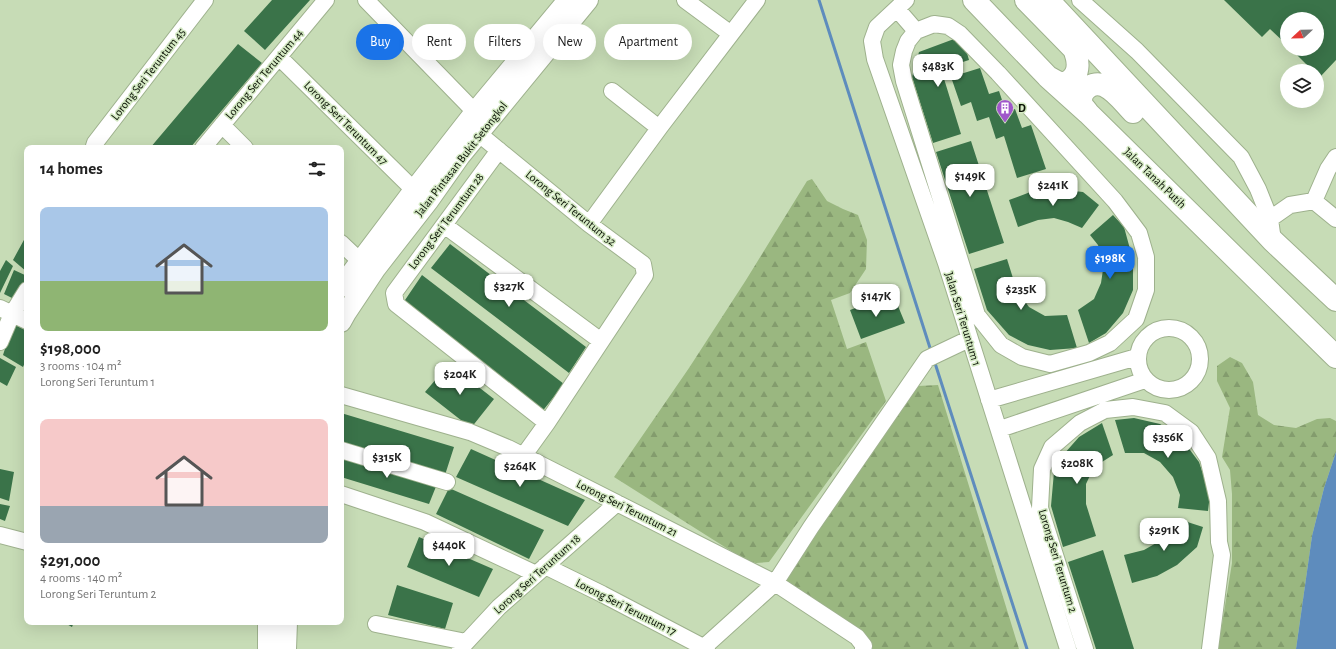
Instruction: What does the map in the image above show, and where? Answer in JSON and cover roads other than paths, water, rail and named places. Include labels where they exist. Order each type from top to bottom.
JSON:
[{"type":"highway","name":"Jalan Tanah Putih","points":[[974,0],[1048,77],[1088,112],[1336,357]]},
{"type":"highway","points":[[1026,0],[1074,48],[1077,56],[1078,72],[1072,80],[1067,83],[1060,83],[1048,77]]},
{"type":"highway","points":[[1048,0],[1273,241],[1336,300]]},
{"type":"highway","points":[[1088,112],[1082,105],[1082,95],[1087,87],[1096,83],[1105,86],[1114,92],[1164,146],[1174,153],[1200,163]]},
{"type":"main road","name":"Jalan Pintasan Bukit Setongkol","points":[[344,283],[480,105],[491,82],[503,63],[551,0]]},
{"type":"main road","points":[[480,105],[568,0]]},
{"type":"main road","name":"Jalan Pintasan Bukit Setongkol","points":[[344,317],[376,268],[429,200],[460,156],[588,0]]},
{"type":"main road","name":"Jalan Pintasan Bukit Setongkol","points":[[460,156],[484,138],[601,0]]},
{"type":"main road","points":[[268,625],[268,649]]},
{"type":"main road","points":[[286,649],[287,625]]},
{"type":"street","name":"Lorong Seri Teruntum 45","points":[[94,145],[205,0]]},
{"type":"street","name":"Lorong Seri Teruntum 44","points":[[205,145],[326,0]]},
{"type":"street","points":[[366,0],[480,105]]},
{"type":"street","points":[[685,0],[731,34]]},
{"type":"street","points":[[589,224],[757,0]]},
{"type":"street","points":[[1080,0],[1137,51],[1241,157],[1258,189],[1270,219],[1273,241]]},
{"type":"street","points":[[901,5],[916,31]]},
{"type":"street","name":"Jalan Seri Teruntum 1","points":[[901,5],[877,28],[872,41],[875,59],[946,263],[969,339],[1000,429],[1068,649]]},
{"type":"street","points":[[934,24],[948,26],[960,34],[998,72],[1116,201],[1139,233],[1146,257],[1146,290],[1136,319],[1110,343],[1089,353],[1050,364],[1022,357],[1001,345],[977,315],[904,81],[901,64],[908,41],[916,31],[934,24]]},
{"type":"street","name":"Lorong Seri Teruntum 47","points":[[279,57],[414,190]]},
{"type":"street","points":[[612,91],[660,128]]},
{"type":"street","points":[[222,125],[242,145]]},
{"type":"street","name":"Lorong Seri Teruntum 32","points":[[484,138],[589,224],[643,264],[645,275],[601,341]]},
{"type":"street","name":"Lorong Seri Terumtum 28","points":[[499,150],[394,293],[396,304],[547,423]]},
{"type":"street","points":[[1314,201],[1328,169],[1336,157]]},
{"type":"street","points":[[1270,219],[1290,206],[1314,201]]},
{"type":"street","points":[[1314,201],[1336,219]]},
{"type":"street","points":[[444,225],[601,341],[524,455]]},
{"type":"street","points":[[344,246],[360,261]]},
{"type":"street","points":[[0,342],[6,311],[24,293]]},
{"type":"street","points":[[6,311],[24,320]]},
{"type":"street","points":[[1169,328],[1184,332],[1195,343],[1200,358],[1197,373],[1187,385],[1173,390],[1158,388],[1145,380],[1139,369],[1137,357],[1142,342],[1154,331],[1169,328]]},
{"type":"street","points":[[704,648],[775,583],[811,528],[932,356],[969,339]]},
{"type":"street","points":[[989,400],[1137,357]]},
{"type":"street","points":[[1050,364],[1055,381]]},
{"type":"street","points":[[1000,429],[1145,380]]},
{"type":"street","name":"Lorong Seri Teruntum 21","points":[[344,396],[470,432],[524,455],[775,583],[857,637],[864,646],[863,649]]},
{"type":"street","points":[[1073,405],[1080,423]]},
{"type":"street","name":"Lorong Seri Teruntum 2","points":[[1085,649],[1040,508],[1042,469],[1052,447],[1080,423],[1106,410],[1133,407],[1165,413],[1191,432],[1208,458],[1218,501],[1219,542],[1222,555],[1210,649]]},
{"type":"street","points":[[344,451],[447,482]]},
{"type":"street","name":"Lorong Seri Teruntum 17","points":[[344,495],[425,522],[602,594],[704,648]]},
{"type":"street","name":"Lorong Seri Teruntum 18","points":[[463,646],[499,607],[617,503]]},
{"type":"street","points":[[0,536],[24,541]]},
{"type":"street","points":[[376,624],[463,646]]},
{"type":"water","points":[[1336,452],[1336,649],[1296,649],[1312,536],[1324,488]]},
{"type":"waterway","points":[[819,0],[931,351]]},
{"type":"waterway","points":[[934,360],[1027,649]]},
{"type":"place","name":"D","points":[[1005,123]]}]
